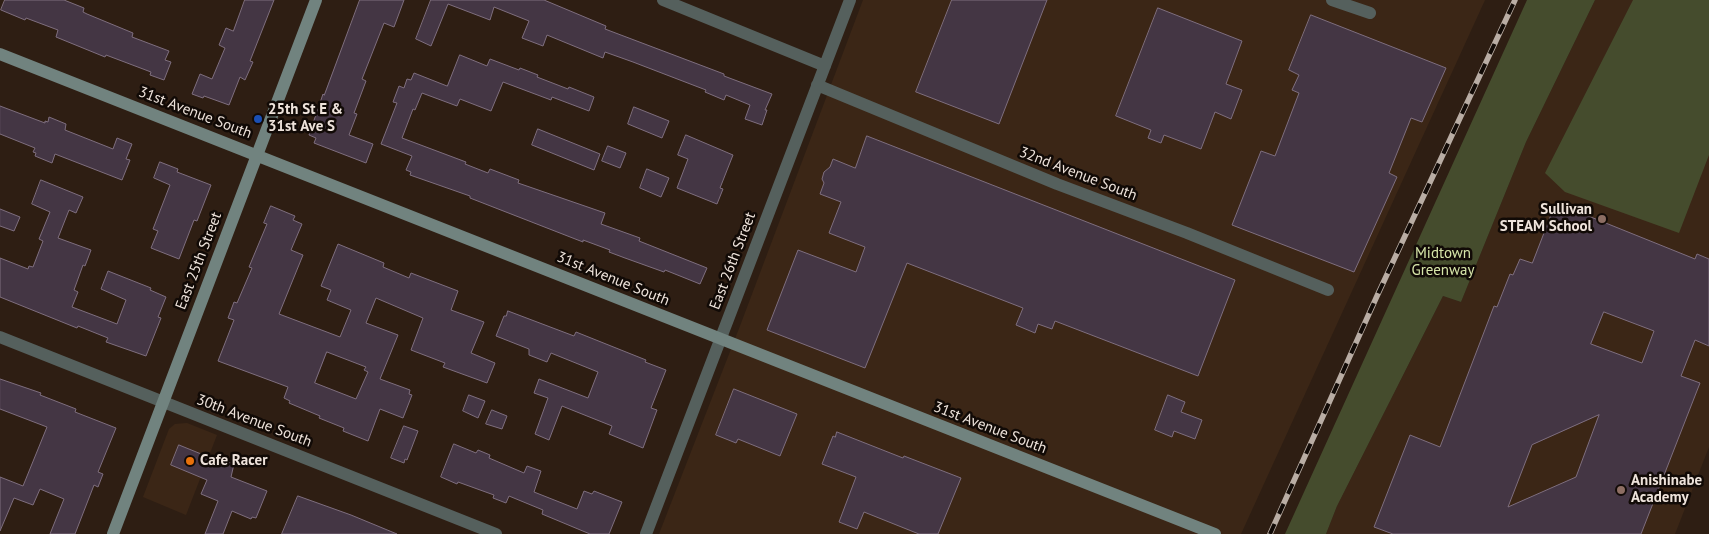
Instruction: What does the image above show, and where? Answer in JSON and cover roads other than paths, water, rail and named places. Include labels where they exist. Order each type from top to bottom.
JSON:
[{"type":"street","name":"East 25th Street","points":[[114,534],[316,0]]},
{"type":"street","points":[[663,0],[825,66]]},
{"type":"street","name":"East 26th Street","points":[[646,534],[850,0]]},
{"type":"street","points":[[1332,0],[1370,13]]},
{"type":"street","name":"31st Avenue South","points":[[0,54],[1214,534]]},
{"type":"street","name":"32nd Avenue South","points":[[817,85],[1057,184],[1187,233],[1328,290]]},
{"type":"street","name":"30th Avenue South","points":[[0,337],[496,534]]},
{"type":"railway","points":[[1270,534],[1377,296],[1515,0]]},
{"type":"place","name":"25th St E & 31st Ave S","points":[[258,119]]},
{"type":"place","name":"Sullivan STEAM School","points":[[1602,219]]},
{"type":"place","name":"Cafe Racer","points":[[190,461]]},
{"type":"place","name":"Anishinabe Academy","points":[[1621,490]]},
{"type":"park label","name":"Midtown Greenway","points":[[1443,262]]}]
